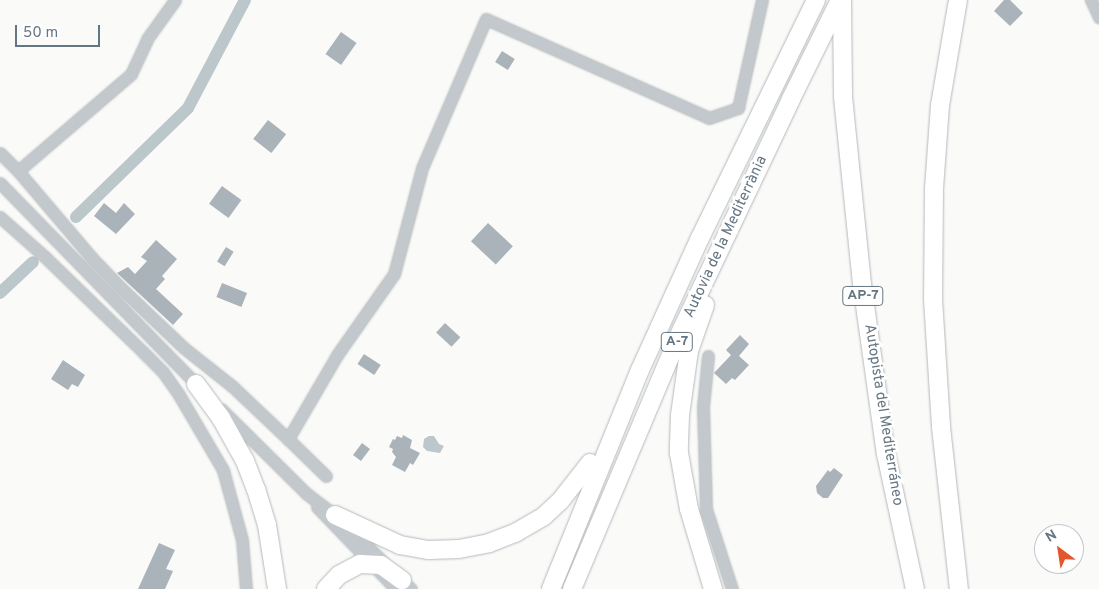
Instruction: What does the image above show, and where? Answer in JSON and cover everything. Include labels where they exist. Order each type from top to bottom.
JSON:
[{"type":"highway","name":"Autovia de la Mediterrània","points":[[551,589],[640,370],[700,238],[816,0]]},
{"type":"highway","name":"Autovia de la Mediterrània","points":[[572,589],[682,329],[791,99],[841,0]]},
{"type":"highway","name":"Autopista del Mediterráneo","points":[[841,0],[843,97],[862,284],[886,454],[915,589]]},
{"type":"highway","points":[[958,0],[940,105],[934,188],[933,299],[942,437],[959,589]]},
{"type":"highway","points":[[713,589],[684,488],[679,453],[680,415],[689,351],[706,305],[738,232],[740,206]]},
{"type":"highway","points":[[541,589],[590,463],[621,394],[640,370]]},
{"type":"highway","points":[[196,384],[222,418],[245,461],[267,525],[278,589]]},
{"type":"highway","points":[[334,515],[400,545],[429,550],[460,549],[489,544],[515,533],[544,516],[561,500],[590,463]]},
{"type":"highway","points":[[326,589],[348,568],[360,564],[381,565],[403,586]]},
{"type":"street","points":[[18,171],[131,74],[147,39],[175,0]]},
{"type":"street","points":[[288,439],[337,355],[394,274],[422,168],[486,19],[709,118],[738,108],[762,0]]},
{"type":"street","points":[[1091,0],[1099,18]]},
{"type":"street","points":[[0,153],[18,171],[92,258],[120,287],[184,348],[232,386],[326,476]]},
{"type":"street","points":[[0,182],[196,384],[307,494],[334,515],[403,586]]},
{"type":"street","points":[[0,217],[45,257],[143,352],[163,372],[179,395],[222,470],[242,540],[246,589]]},
{"type":"street","points":[[708,356],[703,407],[706,509],[732,589]]},
{"type":"street","points":[[307,494],[321,514],[371,564]]},
{"type":"shaded area","points":[[434,436],[439,444],[444,446],[440,453],[427,451],[423,447],[424,439]]},
{"type":"building","points":[[1004,0],[1010,0],[1023,13],[1010,26],[994,11]]},
{"type":"building","points":[[341,32],[357,43],[341,65],[326,54]]},
{"type":"building","points":[[502,51],[515,59],[508,70],[495,62]]},
{"type":"building","points":[[268,120],[286,134],[271,153],[253,139]]},
{"type":"building","points":[[222,186],[241,200],[228,218],[209,204]]},
{"type":"building","points":[[104,203],[116,213],[124,203],[135,214],[116,234],[94,216]]},
{"type":"building","points":[[488,223],[513,246],[496,264],[471,241]]},
{"type":"building","points":[[156,240],[177,259],[162,276],[165,279],[156,289],[183,314],[173,325],[117,273],[128,267],[135,274],[147,261],[141,257]]},
{"type":"building","points":[[226,247],[234,252],[225,266],[217,261]]},
{"type":"building","points":[[222,283],[247,293],[241,307],[216,297]]},
{"type":"building","points":[[445,323],[460,337],[451,347],[436,333]]},
{"type":"building","points":[[740,335],[749,344],[739,356],[749,365],[735,380],[732,378],[726,384],[714,373],[731,355],[726,350]]},
{"type":"building","points":[[364,354],[381,365],[374,375],[357,364]]},
{"type":"building","points":[[63,360],[85,375],[78,387],[72,384],[68,390],[51,379]]},
{"type":"building","points":[[403,435],[412,440],[410,448],[420,453],[413,465],[410,463],[405,472],[392,465],[396,457],[392,452],[393,449],[389,447],[393,439],[395,440],[397,436],[402,438]]},
{"type":"building","points":[[362,443],[370,449],[361,461],[353,455]]},
{"type":"building","points":[[834,468],[843,475],[828,498],[823,498],[817,493],[816,486],[828,470],[830,472]]},
{"type":"building","points":[[159,543],[175,550],[166,569],[173,571],[165,589],[138,589]]},
{"type":"waterway","points":[[76,217],[188,108],[245,0]]},
{"type":"waterway","points":[[0,293],[33,262]]}]
